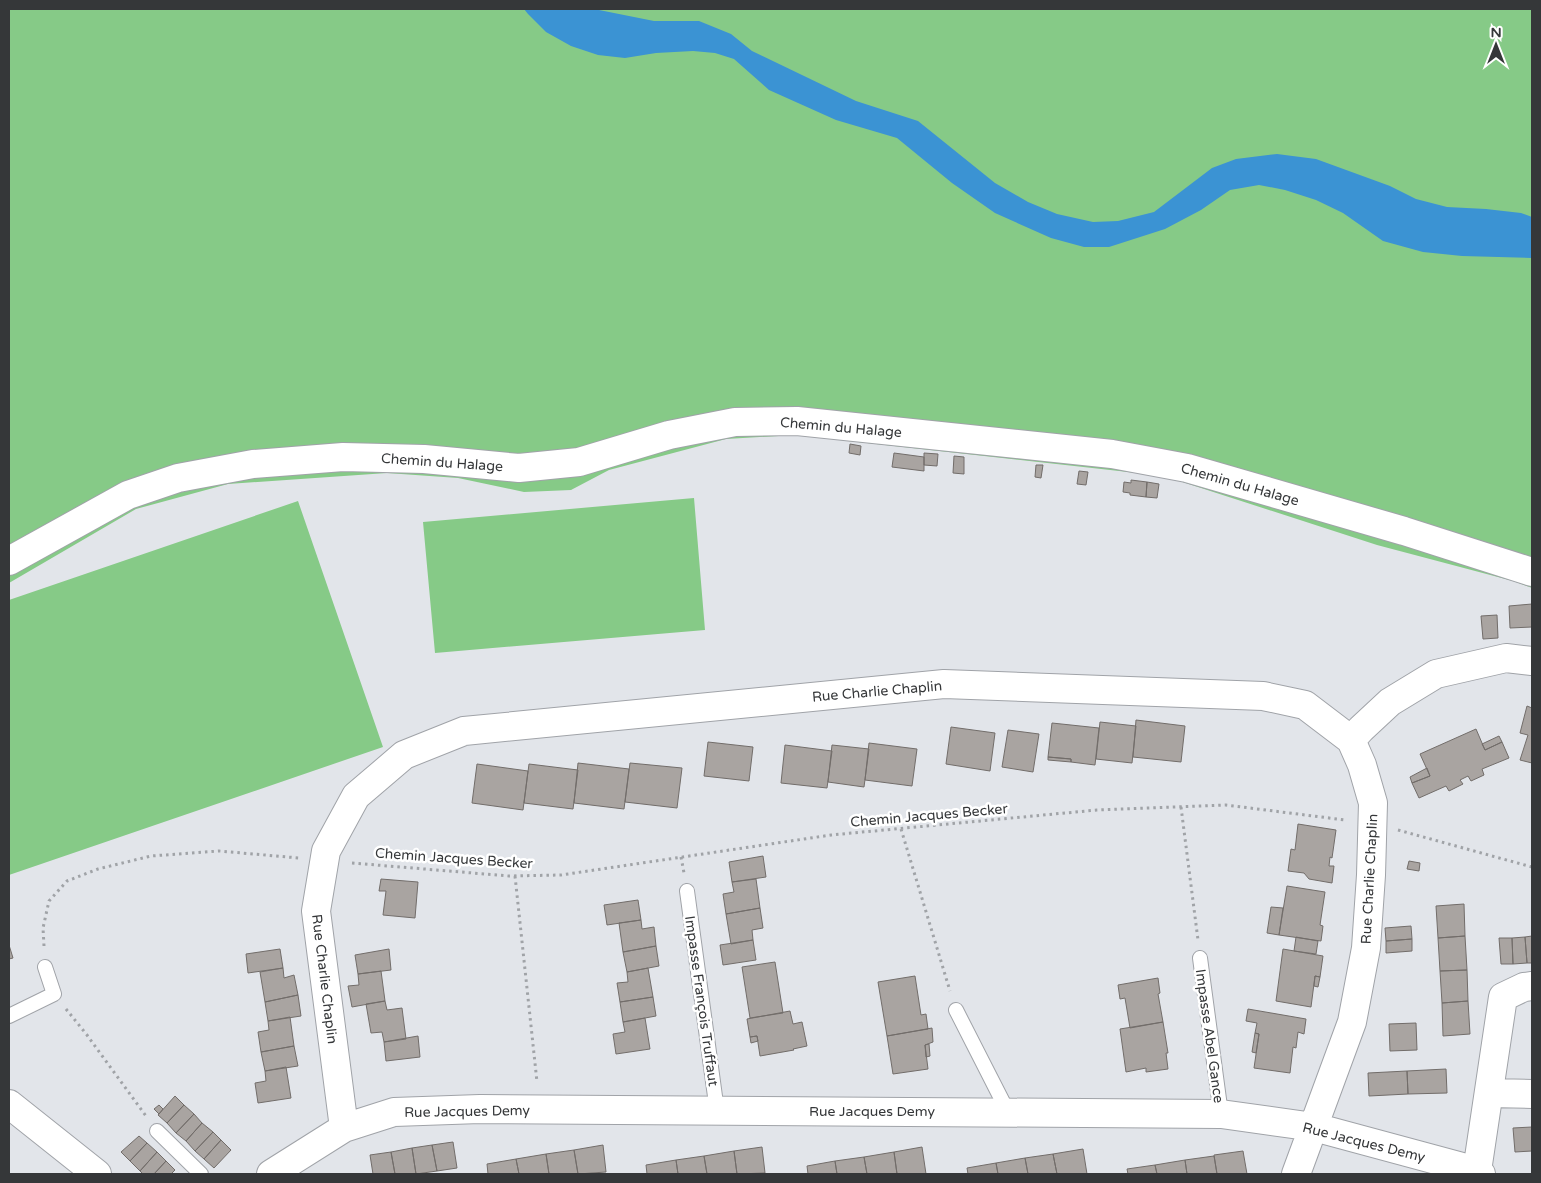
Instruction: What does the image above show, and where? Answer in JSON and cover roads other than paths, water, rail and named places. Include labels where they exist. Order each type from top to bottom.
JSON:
[{"type":"street","name":"Chemin du Halage","points":[[9,562],[128,495],[178,478],[253,464],[343,456],[424,459],[519,468],[579,462],[669,435],[734,422],[796,421],[1112,454],[1187,468],[1404,531],[1532,572]]},
{"type":"street","points":[[1351,740],[1390,702],[1436,674],[1506,658],[1532,661]]},
{"type":"street","name":"Rue Charlie Chaplin","points":[[344,1128],[316,911],[324,860],[326,851],[356,796],[404,754],[464,731],[944,684],[1263,696],[1305,705],[1351,740],[1362,765],[1373,803],[1366,948],[1352,1022],[1296,1174]]},
{"type":"street","points":[[1479,1173],[1488,1093],[1503,997],[1524,986],[1532,986]]},
{"type":"street","points":[[1488,1093],[1532,1094]]},
{"type":"street","points":[[9,1104],[96,1174]]},
{"type":"street","name":"Rue Jacques Demy","points":[[271,1174],[344,1128],[394,1112],[480,1109],[1220,1114],[1314,1127],[1479,1173]]},
{"type":"lane","name":"Impasse François Truffaut","points":[[687,891],[717,1110]]},
{"type":"lane","name":"Impasse Abel Gance","points":[[1200,958],[1220,1114]]},
{"type":"lane","points":[[9,1016],[54,994],[45,967]]},
{"type":"lane","points":[[956,1010],[1008,1112]]},
{"type":"lane","points":[[157,1131],[201,1174]]},
{"type":"water","points":[[524,9],[594,9],[654,21],[699,21],[731,34],[752,51],[856,101],[918,121],[995,183],[1028,202],[1057,214],[1093,222],[1118,221],[1154,212],[1212,168],[1236,159],[1277,154],[1316,159],[1390,186],[1416,199],[1447,207],[1521,213],[1532,217],[1532,258],[1462,256],[1423,252],[1383,241],[1343,213],[1316,200],[1285,190],[1259,185],[1230,190],[1201,210],[1165,229],[1109,247],[1084,247],[1051,238],[995,213],[952,183],[897,138],[836,120],[769,90],[734,59],[715,53],[693,51],[656,53],[625,58],[598,55],[571,46],[546,32]]}]
